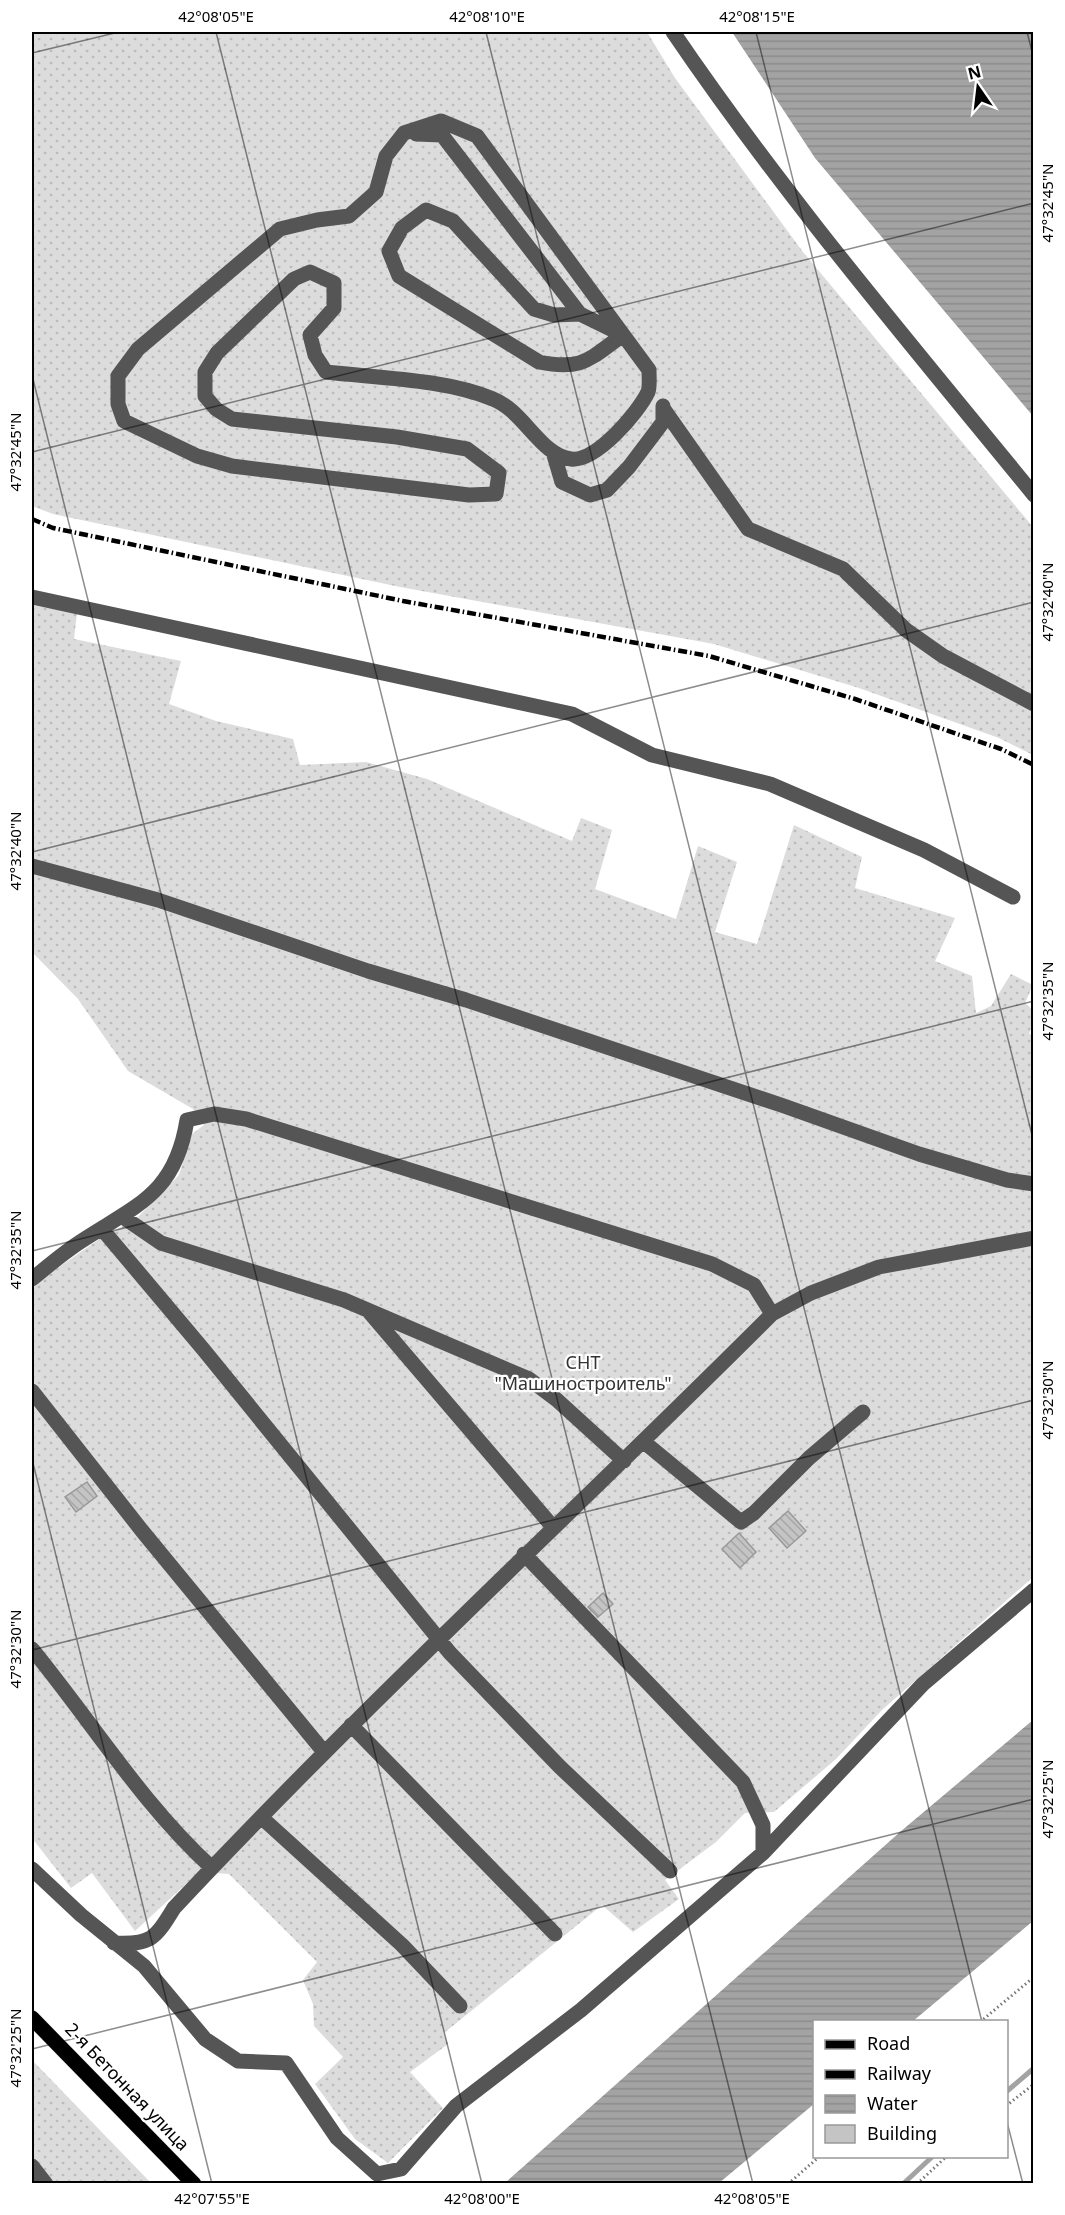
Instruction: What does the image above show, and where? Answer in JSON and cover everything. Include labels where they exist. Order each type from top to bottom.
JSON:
[{"type":"main road","name":"2-я Бетонная улица","points":[[32,2018],[194,2184]]},
{"type":"lane","points":[[673,32],[793,198],[1034,495]]},
{"type":"lane","points":[[663,408],[663,422],[629,467],[607,490],[590,495],[562,482],[554,455],[522,419],[495,399],[451,387],[326,372],[315,355],[310,335],[333,308],[334,284],[310,272],[294,279],[217,353],[205,372],[205,396],[216,409],[232,419],[397,437],[467,449],[499,473],[496,494],[469,495],[232,466],[197,456],[124,421],[118,404],[118,376],[138,350],[280,229],[316,220],[349,216],[376,192],[386,156],[404,133],[441,121],[477,136],[649,370],[663,408],[748,529],[843,569],[915,636],[943,656],[1034,704]]},
{"type":"lane","points":[[404,133],[442,135],[580,314],[623,335]]},
{"type":"lane","points":[[580,314],[554,315],[534,309],[453,221],[426,210],[402,228],[389,251],[399,276],[539,362],[560,366],[583,364],[623,335]]},
{"type":"lane","points":[[554,455],[573,460],[594,453],[622,428],[649,391],[649,370]]},
{"type":"lane","points":[[32,597],[572,714],[652,755],[770,784],[924,850],[1013,897]]},
{"type":"lane","points":[[32,866],[158,900],[368,971],[466,1000],[763,1099],[919,1154],[1007,1180],[1034,1184]]},
{"type":"lane","points":[[32,1279],[80,1242],[123,1217],[167,1179],[183,1148],[187,1120],[214,1114],[246,1119],[712,1264],[754,1285],[772,1314]]},
{"type":"lane","points":[[123,1217],[161,1244],[344,1300],[529,1379],[557,1400],[624,1461]]},
{"type":"lane","points":[[102,1229],[450,1653],[560,1767],[670,1871]]},
{"type":"lane","points":[[114,1943],[139,1944],[158,1934],[174,1908],[324,1752],[524,1554],[644,1442],[772,1314],[811,1293],[879,1267],[1034,1238]]},
{"type":"lane","points":[[368,1310],[553,1527]]},
{"type":"lane","points":[[32,1391],[143,1532],[324,1752]]},
{"type":"lane","points":[[644,1442],[741,1522],[754,1514],[809,1458],[863,1412]]},
{"type":"lane","points":[[524,1554],[743,1782],[763,1825],[763,1853]]},
{"type":"lane","points":[[32,1869],[114,1943],[144,1966],[205,2039],[238,2061],[286,2063],[337,2138],[377,2174],[400,2169],[456,2106],[581,2010],[763,1853],[923,1684],[1034,1590]]},
{"type":"lane","points":[[32,1649],[114,1757],[190,1848],[212,1868]]},
{"type":"lane","points":[[351,1725],[555,1934]]},
{"type":"lane","points":[[261,1818],[402,1945],[460,2006]]},
{"type":"lane","points":[[32,2166],[46,2184]]},
{"type":"lane","points":[[32,2176],[35,2184]]},
{"type":"path","points":[[982,2020],[1034,1977]]},
{"type":"path","points":[[1008,2104],[1034,2084]]},
{"type":"path","points":[[788,2184],[819,2158]]},
{"type":"path","points":[[917,2184],[946,2158]]},
{"type":"green space","points":[[32,32],[647,32],[675,78],[803,252],[1033,527],[1033,755],[999,738],[859,688],[714,644],[400,587],[53,514],[32,506]]},
{"type":"green space","name":"СНТ \"Машиностроитель\"","points":[[32,605],[77,613],[74,639],[181,661],[169,704],[216,721],[293,739],[300,765],[366,762],[427,779],[572,841],[581,818],[612,830],[595,889],[676,919],[698,846],[737,862],[715,932],[757,944],[794,825],[862,857],[855,888],[955,918],[935,961],[972,976],[976,1013],[991,1006],[1011,974],[1033,985],[1025,1003],[1034,1011],[1029,1034],[1034,1035],[1033,1577],[882,1710],[836,1759],[774,1812],[745,1813],[716,1842],[665,1880],[679,1899],[633,1932],[602,1905],[444,2033],[448,2044],[410,2072],[443,2108],[388,2163],[355,2139],[315,2084],[343,2057],[314,2026],[313,2004],[303,1980],[317,1962],[229,1874],[199,1872],[135,1931],[92,1873],[71,1888],[32,1838],[32,1286],[98,1240],[137,1218],[179,1175],[192,1134],[204,1125],[193,1109],[128,1071],[78,999],[32,952]]},
{"type":"green space","points":[[32,2060],[151,2183],[32,2183]]},
{"type":"water","points":[[732,32],[1033,32],[1033,416],[815,158]]},
{"type":"water","points":[[1033,1720],[1033,1921],[914,2020],[813,2020],[813,2105],[719,2183],[505,2183],[900,1832]]},
{"type":"building","points":[[87,1482],[97,1496],[76,1512],[65,1497]]},
{"type":"building","points":[[788,1511],[806,1531],[787,1548],[769,1528]]},
{"type":"building","points":[[739,1533],[756,1552],[740,1568],[722,1549]]},
{"type":"building","points":[[603,1593],[613,1604],[598,1617],[588,1607]]},
{"type":"waterway","points":[[1008,2090],[1034,2068]]},
{"type":"waterway","points":[[903,2184],[931,2158]]},
{"type":"railway","points":[[32,519],[53,528],[403,601],[709,656],[855,699],[1001,749],[1034,765]]}]
